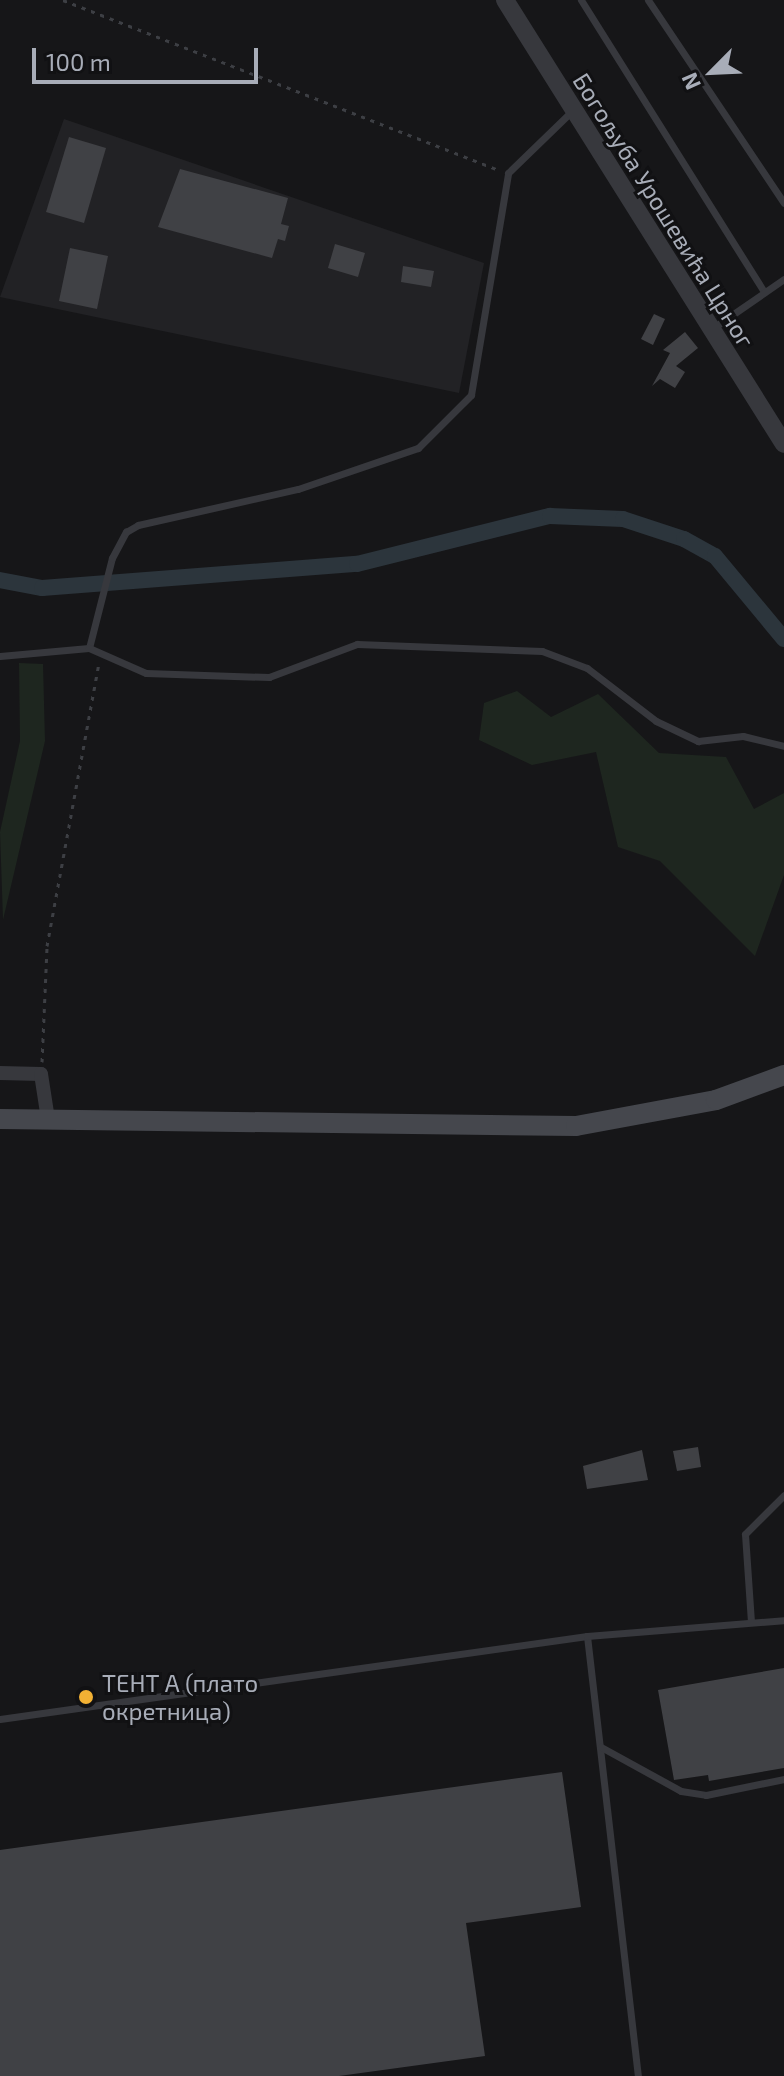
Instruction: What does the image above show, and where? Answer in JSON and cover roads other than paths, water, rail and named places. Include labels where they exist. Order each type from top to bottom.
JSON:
[{"type":"main road","points":[[0,1119],[576,1126],[716,1100],[777,1078]]},
{"type":"street","name":"Богољуба Урошевића Црног","points":[[505,0],[784,444]]},
{"type":"street","points":[[0,1073],[41,1074],[48,1119]]},
{"type":"lane","points":[[581,0],[764,292]]},
{"type":"lane","points":[[648,0],[784,203]]},
{"type":"lane","points":[[89,648],[112,558],[126,532],[138,525],[298,489],[418,448],[471,395],[508,173],[573,110]]},
{"type":"lane","points":[[711,329],[784,279]]},
{"type":"lane","points":[[0,656],[89,648],[146,673],[269,677],[357,644],[542,651],[587,668],[656,721],[698,741],[743,736],[784,746]]},
{"type":"lane","points":[[751,1622],[745,1534],[784,1495]]},
{"type":"lane","points":[[0,1719],[587,1636],[784,1620]]},
{"type":"lane","points":[[587,1636],[638,2076]]},
{"type":"lane","points":[[601,1747],[681,1791],[706,1795],[784,1779]]},
{"type":"waterway","points":[[0,580],[42,588],[357,564],[550,516],[623,519],[684,539],[715,556],[784,639]]},
{"type":"place","name":"ТЕНТ А (плато окретница)","points":[[86,1697]]}]
